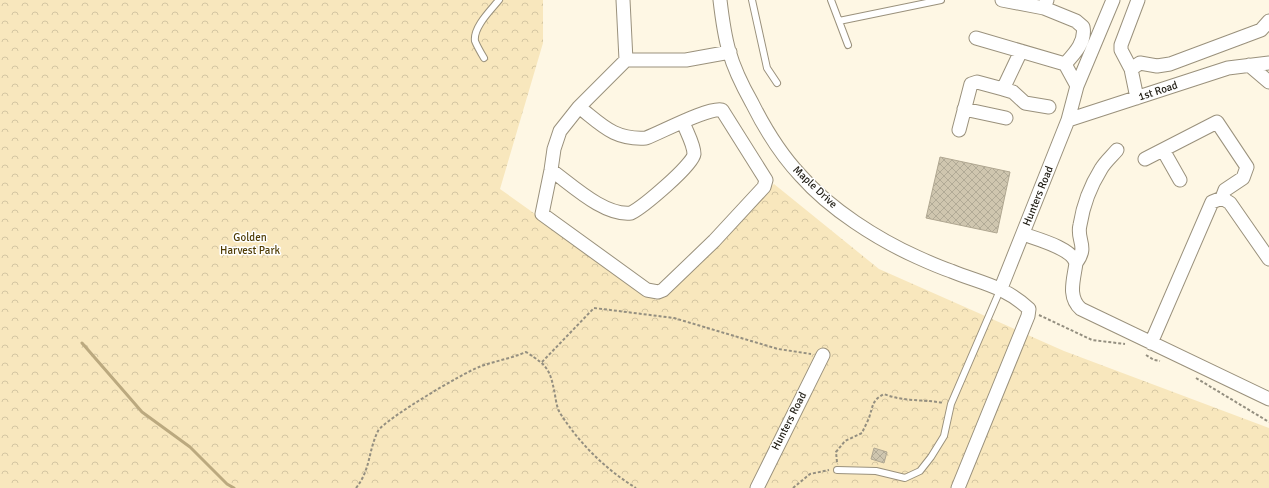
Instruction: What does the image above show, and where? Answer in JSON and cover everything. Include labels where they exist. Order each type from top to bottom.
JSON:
[{"type":"street","points":[[623,0],[626,60]]},
{"type":"street","name":"Maple Drive","points":[[720,0],[730,52],[748,97],[764,126],[782,153],[801,177],[854,221],[912,255],[950,271],[1001,288]]},
{"type":"street","points":[[1002,0],[1046,4],[1082,24],[1084,34],[1079,48],[1065,64]]},
{"type":"street","name":"Hunters Road","points":[[1001,288],[1068,120],[1078,86],[1113,0]]},
{"type":"street","points":[[1137,98],[1131,70],[1121,50],[1121,45],[1138,0]]},
{"type":"street","points":[[1131,70],[1140,63],[1157,66],[1170,64],[1261,30],[1269,21]]},
{"type":"street","points":[[976,38],[1065,64],[1078,86]]},
{"type":"street","points":[[1003,89],[1021,51]]},
{"type":"street","points":[[579,107],[610,132],[633,138],[646,138],[718,109],[722,110],[764,176],[766,184],[714,241],[663,290],[658,292],[647,290],[544,217],[542,214],[557,138],[564,123],[579,107],[626,60],[686,60],[730,52]]},
{"type":"street","name":"1st Road","points":[[1068,120],[1228,68],[1269,62]]},
{"type":"street","points":[[1249,65],[1269,82]]},
{"type":"street","points":[[959,130],[971,84],[974,82],[1013,92],[1025,103],[1049,107]]},
{"type":"street","points":[[964,109],[1006,118]]},
{"type":"street","points":[[551,170],[600,206],[622,214],[632,214],[684,169],[693,159],[693,150],[683,122]]},
{"type":"street","points":[[1145,160],[1218,122],[1247,167],[1243,178],[1225,190],[1222,198],[1212,202],[1209,206],[1146,347]]},
{"type":"street","points":[[1117,150],[1101,169],[1085,205],[1079,227],[1083,246],[1081,257],[1076,263],[1072,291],[1075,304],[1080,309],[1146,347],[1269,399]]},
{"type":"street","points":[[1163,150],[1180,180]]},
{"type":"street","points":[[1222,198],[1230,203],[1269,259]]},
{"type":"street","points":[[1023,234],[1072,254],[1076,263]]},
{"type":"street","points":[[958,488],[1028,316],[1029,309],[1018,299],[1001,288]]},
{"type":"street","name":"Hunters Road","points":[[756,488],[822,355]]},
{"type":"lane","points":[[484,58],[475,40],[476,33],[484,18],[499,0]]},
{"type":"lane","points":[[752,0],[767,68],[777,83]]},
{"type":"lane","points":[[831,0],[848,45]]},
{"type":"lane","points":[[839,21],[941,0]]},
{"type":"lane","points":[[837,470],[876,471],[906,478],[920,471],[931,458],[944,436],[951,404],[1001,288]]},
{"type":"path","points":[[542,362],[594,308],[674,318],[778,349],[822,355]]},
{"type":"path","points":[[1029,309],[1092,340],[1126,344]]},
{"type":"path","points":[[1146,347],[1154,360],[1165,362]]},
{"type":"path","points":[[356,488],[364,477],[379,430],[405,409],[479,367],[526,352],[545,364],[552,378],[558,411],[589,451],[622,479],[636,488]]},
{"type":"path","points":[[1190,375],[1269,422]]},
{"type":"path","points":[[836,452],[845,441],[862,433],[870,416],[871,406],[877,398],[884,394],[896,399],[917,399],[951,404]]},
{"type":"path","points":[[793,488],[810,474],[837,470]]},
{"type":"green space","name":"Golden Harvest Park","points":[[0,0],[543,0],[543,43],[500,189],[656,300],[774,184],[879,269],[1064,351],[1269,428],[1269,488],[0,488]]},
{"type":"building","points":[[940,157],[1010,172],[997,233],[926,218]]},
{"type":"building","points":[[874,448],[887,452],[884,463],[871,459]]},
{"type":"waterway","points":[[82,343],[142,412],[190,447],[227,484],[234,488]]}]
